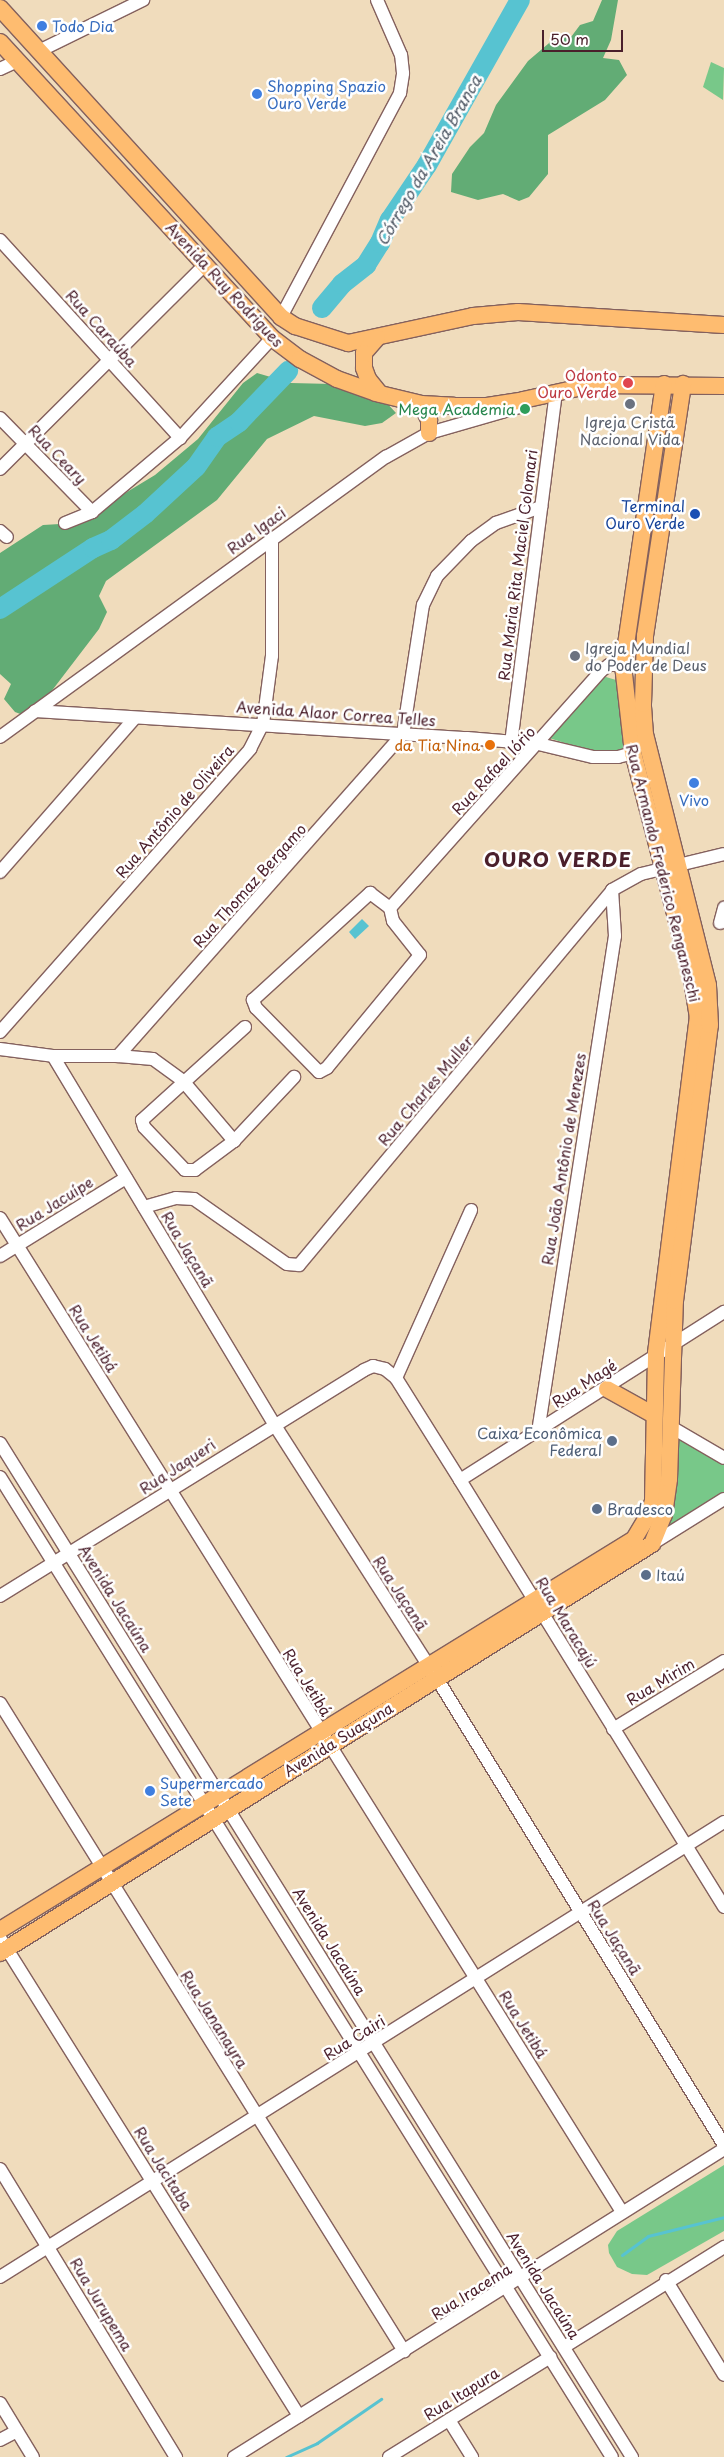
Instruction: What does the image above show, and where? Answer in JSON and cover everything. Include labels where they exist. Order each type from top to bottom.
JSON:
[{"type":"main road","name":"Avenida Ruy Rodrigues","points":[[0,8],[281,317],[320,336],[348,343],[473,316],[518,312],[724,325]]},
{"type":"main road","name":"Avenida Ruy Rodrigues","points":[[0,42],[272,338],[300,359],[337,379],[380,394],[421,404],[487,406],[555,394],[591,385],[683,384],[724,386]]},
{"type":"main road","points":[[17,61],[39,51]]},
{"type":"main road","points":[[272,338],[273,328],[281,317]]},
{"type":"main road","points":[[377,338],[364,353],[364,368],[368,379],[380,394]]},
{"type":"main road","name":"Rua Armando Frederico Renganeschi","points":[[634,1539],[643,1526],[653,1501],[656,1353],[698,1018],[692,979],[633,753],[623,665],[664,384]]},
{"type":"main road","name":"Rua Armando Frederico Renganeschi","points":[[652,1544],[664,1515],[671,1427],[672,1345],[710,1025],[708,985],[680,864],[645,736],[642,675],[654,563],[683,384]]},
{"type":"main road","points":[[421,404],[429,420],[429,432]]},
{"type":"main road","points":[[634,582],[651,588]]},
{"type":"main road","points":[[623,665],[642,675]]},
{"type":"main road","points":[[633,753],[645,736]]},
{"type":"main road","points":[[607,1389],[654,1415]]},
{"type":"main road","name":"Avenida Suaçuna","points":[[538,1607],[634,1539]]},
{"type":"main road","name":"Avenida Suaçuna","points":[[2,1947],[106,1875],[215,1806],[320,1732],[652,1544]]},
{"type":"main road","name":"Avenida Suaçuna","points":[[215,1806],[329,1746],[431,1670]]},
{"type":"main road","name":"Avenida Suaçuna","points":[[0,1930],[106,1875]]},
{"type":"street","points":[[39,51],[143,0]]},
{"type":"street","points":[[281,317],[400,94],[403,73],[401,55],[377,0]]},
{"type":"street","points":[[0,69],[17,61]]},
{"type":"street","name":"Rua Caraúba","points":[[2,246],[180,438]]},
{"type":"street","points":[[0,469],[206,264]]},
{"type":"street","points":[[65,523],[92,512],[180,438],[272,338]]},
{"type":"street","name":"Rua Igaci","points":[[0,736],[386,456],[429,432],[555,394]]},
{"type":"street","name":"Rua Maria Rita Maciel Colomari","points":[[511,743],[555,394]]},
{"type":"street","name":"Rua Ceary","points":[[0,418],[92,512]]},
{"type":"street","points":[[403,734],[423,605],[437,576],[471,540],[496,523],[541,507]]},
{"type":"street","name":"Rua Antônio de Oliveira","points":[[0,1032],[234,770],[263,724],[273,647],[272,538]]},
{"type":"street","name":"Rua Rafael Iório","points":[[390,908],[601,671],[609,665],[623,665]]},
{"type":"street","name":"Avenida Alaor Correa Telles","points":[[35,711],[134,719],[263,724],[538,744],[593,757],[618,757],[633,753]]},
{"type":"street","points":[[0,872],[134,719]]},
{"type":"street","name":"Rua Thomaz Bergamo","points":[[118,1056],[403,734]]},
{"type":"street","name":"Rua Charles Muller","points":[[144,1207],[176,1198],[194,1199],[287,1264],[304,1262],[612,890],[625,881],[680,864],[724,854]]},
{"type":"street","name":"Rua João Antônio de Menezes","points":[[538,1432],[614,936],[612,890]]},
{"type":"street","points":[[368,894],[375,894],[390,908],[393,921],[420,955],[327,1068],[315,1071],[256,1008],[253,1000],[368,894]]},
{"type":"street","points":[[720,923],[724,908]]},
{"type":"street","points":[[245,1028],[144,1116],[144,1127],[188,1171],[195,1170],[234,1141],[294,1077]]},
{"type":"street","points":[[0,1049],[53,1056],[118,1056],[162,1063],[183,1082],[234,1141]]},
{"type":"street","name":"Rua Jaçanã","points":[[53,1056],[274,1424],[431,1670],[724,2147]]},
{"type":"street","name":"Rua Jacuípe","points":[[0,1256],[126,1178]]},
{"type":"street","points":[[396,1378],[471,1210]]},
{"type":"street","name":"Rua Jetibá","points":[[0,1218],[622,2212]]},
{"type":"street","name":"Rua Magé","points":[[460,1480],[607,1389],[656,1353],[724,1312]]},
{"type":"street","name":"Rua Jaqueri","points":[[0,1596],[274,1424],[373,1366]]},
{"type":"street","name":"Rua Maracajú","points":[[373,1366],[385,1369],[396,1378],[724,1906]]},
{"type":"street","points":[[671,1427],[724,1458]]},
{"type":"street","name":"Avenida Jacaúna","points":[[0,1443],[69,1553],[215,1806],[361,2052],[612,2457]]},
{"type":"street","name":"Avenida Jacaúna","points":[[0,1477],[53,1563],[374,2043],[632,2457]]},
{"type":"street","points":[[652,1544],[724,1499]]},
{"type":"street","name":"Rua Mirim","points":[[613,1729],[724,1661]]},
{"type":"street","name":"Rua Jananayra","points":[[0,1703],[404,2351]]},
{"type":"street","name":"Rua Cairi","points":[[0,2277],[153,2183],[724,1822]]},
{"type":"street","name":"Rua Jacitaba","points":[[2,1947],[153,2183],[298,2416]]},
{"type":"street","name":"Rua Iracema","points":[[234,2457],[507,2288],[724,2147]]},
{"type":"street","name":"Rua Jurupema","points":[[0,2169],[176,2457]]},
{"type":"street","points":[[564,2347],[666,2280],[724,2247]]},
{"type":"street","points":[[666,2280],[724,2375]]},
{"type":"street","name":"Rua Itapura","points":[[389,2457],[550,2357]]},
{"type":"street","points":[[0,2404],[33,2457]]},
{"type":"street","points":[[449,2420],[472,2457]]},
{"type":"street","points":[[0,2440],[17,2430]]},
{"type":"green space","points":[[602,0],[618,0],[611,40],[603,58],[619,60],[627,75],[605,100],[548,135],[548,174],[529,197],[519,201],[503,194],[478,200],[451,192],[452,174],[470,147],[484,133],[496,105],[528,61],[555,38],[571,37],[580,25],[593,21]]},
{"type":"green space","points":[[711,62],[724,68],[723,100],[703,87]]},
{"type":"green space","points":[[257,373],[291,383],[332,384],[384,400],[396,413],[382,423],[365,426],[314,416],[267,439],[217,500],[106,581],[99,596],[107,612],[99,629],[31,718],[15,712],[4,699],[11,684],[0,674],[0,553],[43,525],[60,524],[94,512],[155,475],[198,439],[243,383]]},
{"type":"green space","points":[[606,677],[616,680],[628,749],[617,753],[593,752],[549,738],[597,679]]},
{"type":"green space","points":[[676,1436],[724,1465],[724,1495],[667,1533]]},
{"type":"green space","points":[[724,2165],[724,2231],[647,2275],[632,2274],[617,2267],[609,2253],[608,2245],[617,2231]]},
{"type":"water","points":[[362,919],[369,926],[355,939],[349,932]]},
{"type":"waterway","name":"Córrego da Areia Branca","points":[[322,308],[342,284],[366,265],[380,243],[390,220],[427,165],[520,0]]},
{"type":"waterway","name":"Córrego da Areia Branca","points":[[0,609],[93,548],[111,540],[145,514],[196,467],[217,437],[239,422],[288,371]]},
{"type":"waterway","points":[[622,2255],[648,2236],[724,2217]]},
{"type":"waterway","points":[[286,2457],[317,2443],[381,2399]]},
{"type":"place","name":"Todo Dia","points":[[42,26]]},
{"type":"place","name":"Shopping Spazio Ouro Verde","points":[[257,94]]},
{"type":"place","name":"Odonto Ouro Verde","points":[[628,383]]},
{"type":"place","name":"Igreja Cristã Nacional Vida","points":[[630,404]]},
{"type":"place","name":"Mega Academia","points":[[525,409]]},
{"type":"place","name":"Terminal Ouro Verde","points":[[695,514]]},
{"type":"place","name":"Igreja Mundial do Poder de Deus","points":[[575,656]]},
{"type":"place","name":"da Tia Nina","points":[[490,745]]},
{"type":"place","name":"Vivo","points":[[694,783]]},
{"type":"place","name":"Caixa Econômica Federal","points":[[612,1441]]},
{"type":"place","name":"Bradesco","points":[[597,1509]]},
{"type":"place","name":"Itaú","points":[[646,1575]]},
{"type":"place","name":"Supermercado Sete","points":[[150,1791]]},
{"type":"district","name":"OURO VERDE","points":[[558,859]]}]
